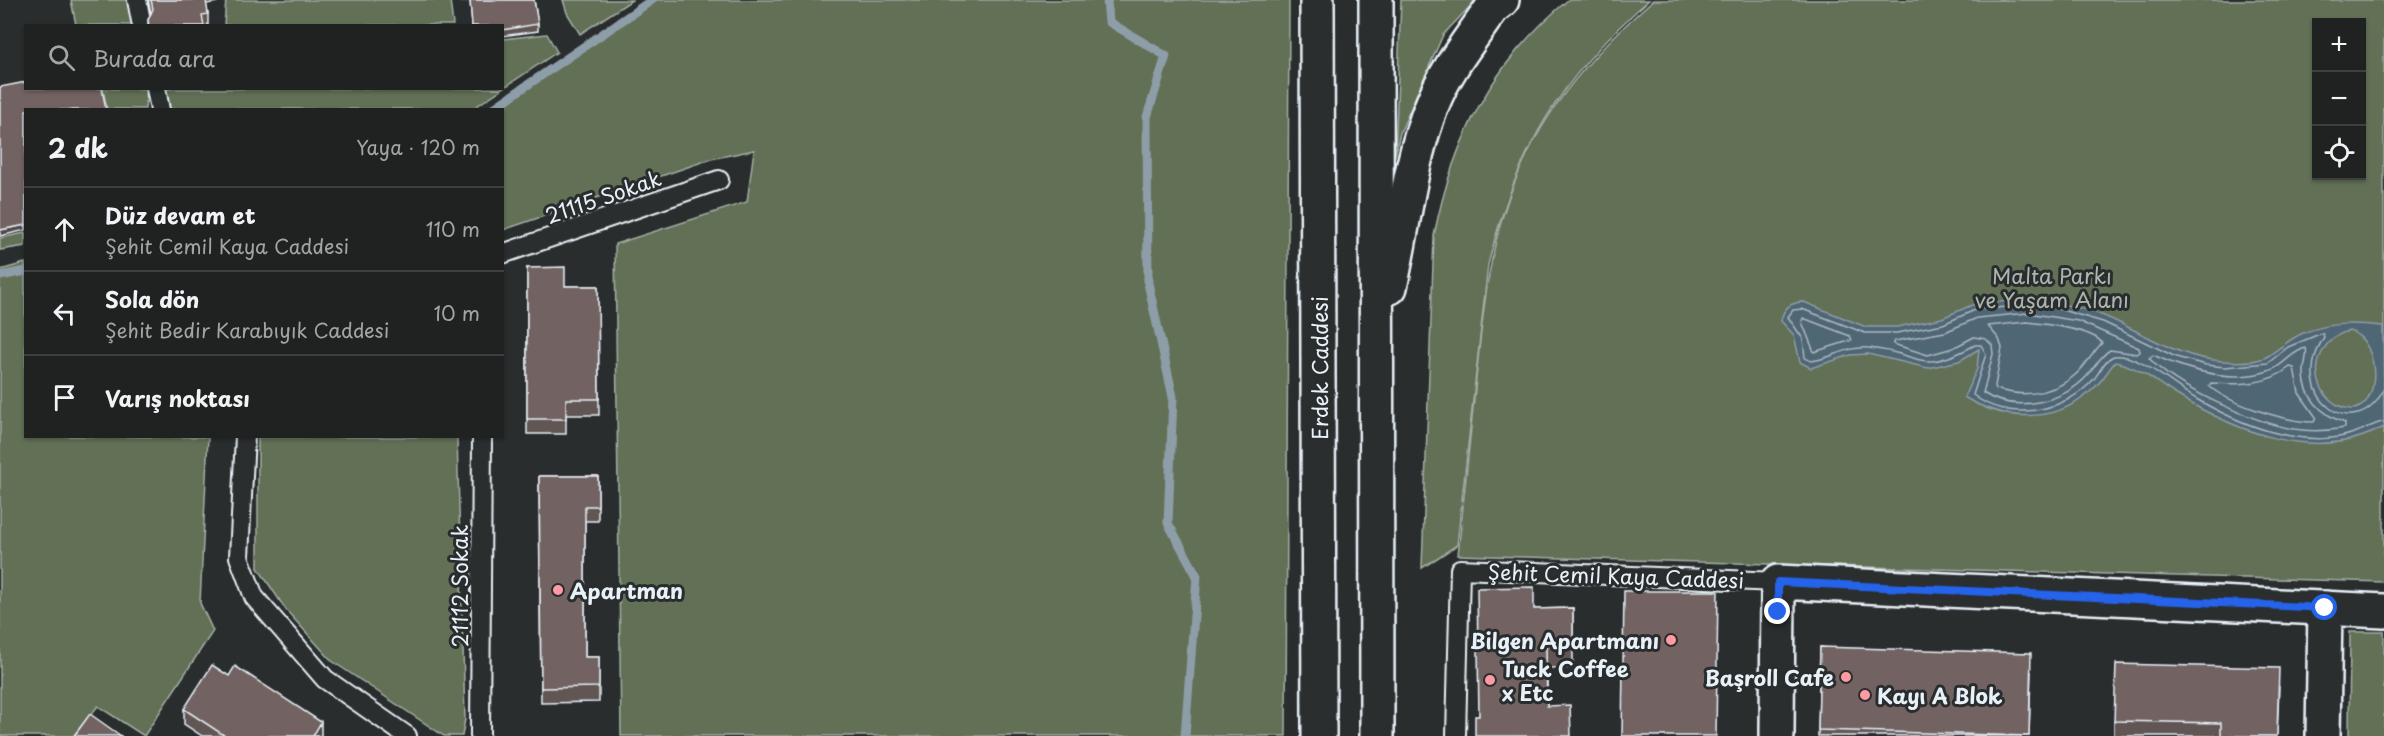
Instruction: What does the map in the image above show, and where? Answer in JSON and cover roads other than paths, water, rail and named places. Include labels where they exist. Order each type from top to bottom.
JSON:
[{"type":"main road","name":"Erdek Caddesi","points":[[1317,0],[1319,736]]},
{"type":"main road","points":[[1376,0],[1377,736]]},
{"type":"main road","points":[[1377,344],[1399,246],[1417,148],[1433,103],[1451,67],[1492,8],[1502,0]]},
{"type":"main road","points":[[1777,736],[1778,582]]},
{"type":"main road","name":"Şehit Cemil Kaya Caddesi","points":[[1778,582],[2384,611]]},
{"type":"main road","points":[[2323,736],[2325,608]]},
{"type":"lane","points":[[137,0],[142,24]]},
{"type":"lane","points":[[156,90],[160,108]]},
{"type":"lane","name":"21115 Sokak","points":[[504,253],[719,180]]},
{"type":"lane","points":[[245,438],[239,557],[254,597],[325,679],[407,736]]},
{"type":"lane","name":"21112 Sokak","points":[[480,736],[482,438]]},
{"type":"lane","name":"Şehit Cemil Kaya Caddesi","points":[[1456,736],[1460,569],[1778,582]]},
{"type":"water","points":[[2028,299],[2066,305],[2119,322],[2176,350],[2207,359],[2228,361],[2258,360],[2301,334],[2325,326],[2354,324],[2383,326],[2384,427],[2358,438],[2331,443],[2304,443],[2277,439],[2224,420],[2199,408],[2139,371],[2115,362],[2097,385],[2083,398],[2067,407],[2050,413],[2015,415],[1981,406],[1964,397],[1977,369],[1979,349],[1959,361],[1928,368],[1868,354],[1851,355],[1811,368],[1800,362],[1794,335],[1781,321],[1786,309],[1799,302],[1866,327],[1897,327],[1942,318],[1972,305]],"holes":[[[2349,331],[2360,337],[2368,348],[2373,363],[2374,378],[2371,392],[2365,403],[2355,409],[2342,407],[2330,400],[2322,389],[2319,380],[2319,362],[2326,346],[2340,334]]]},
{"type":"waterway","points":[[494,108],[652,0]]},
{"type":"waterway","points":[[1107,0],[1109,22],[1166,56],[1147,117],[1148,283],[1173,397],[1168,523],[1197,576],[1185,736]]},
{"type":"waterway","points":[[0,276],[24,271]]},
{"type":"place","name":"Apartman","points":[[558,590]]},
{"type":"place","name":"Bilgen Apartmanı","points":[[1671,640]]},
{"type":"place","name":"Başroll Cafe","points":[[1846,677]]},
{"type":"place","name":"Tuck Coffee x Etc","points":[[1490,680]]},
{"type":"place","name":"Kayı A Blok","points":[[1865,695]]},
{"type":"park label","name":"Malta Parkı ve Yaşam Alanı","points":[[2052,287]]}]
